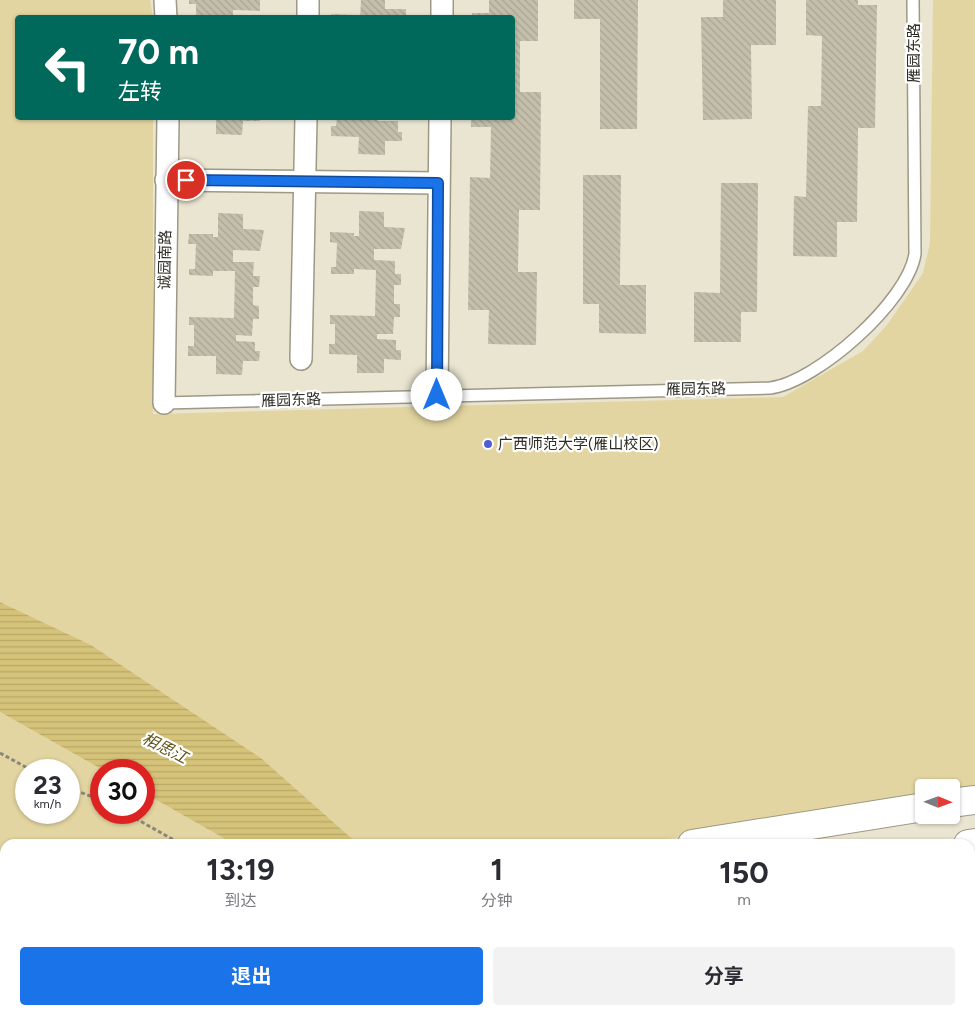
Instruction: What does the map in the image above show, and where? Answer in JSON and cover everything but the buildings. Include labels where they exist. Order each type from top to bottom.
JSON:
[{"type":"main road","points":[[960,802],[975,800]]},
{"type":"main road","points":[[723,839],[915,808]]},
{"type":"street","points":[[165,0],[166,15]]},
{"type":"street","points":[[308,0],[308,15]]},
{"type":"street","points":[[442,0],[442,15]]},
{"type":"street","name":"诚园南路","points":[[164,403],[168,120]]},
{"type":"street","points":[[301,359],[306,120]]},
{"type":"street","points":[[437,395],[440,120]]},
{"type":"street","points":[[166,180],[438,183]]},
{"type":"lane","name":"雁园东路","points":[[164,403],[770,388],[794,380],[847,346],[884,309],[903,285],[914,260],[914,0]]},
{"type":"path","points":[[0,753],[15,761]]},
{"type":"path","points":[[145,824],[172,839]]},
{"type":"shaded area","points":[[0,0],[150,0],[153,15],[15,15],[15,120],[153,120],[153,414],[783,397],[863,351],[887,325],[923,273],[930,243],[933,0],[975,0],[975,793],[960,795],[960,779],[915,779],[915,802],[668,839],[352,839],[261,758],[91,645],[0,602]]},
{"type":"shaded area","points":[[0,712],[90,763],[90,824],[155,824],[155,799],[225,839],[0,839]]},
{"type":"water","name":"相思江","points":[[0,602],[91,645],[261,758],[352,839],[225,839],[155,799],[155,759],[90,759],[90,763],[0,712]]},
{"type":"place","name":"广西师范大学(雁山校区)","points":[[488,444]]},
{"type":"route","points":[[186,180],[438,183],[437,395]]}]
